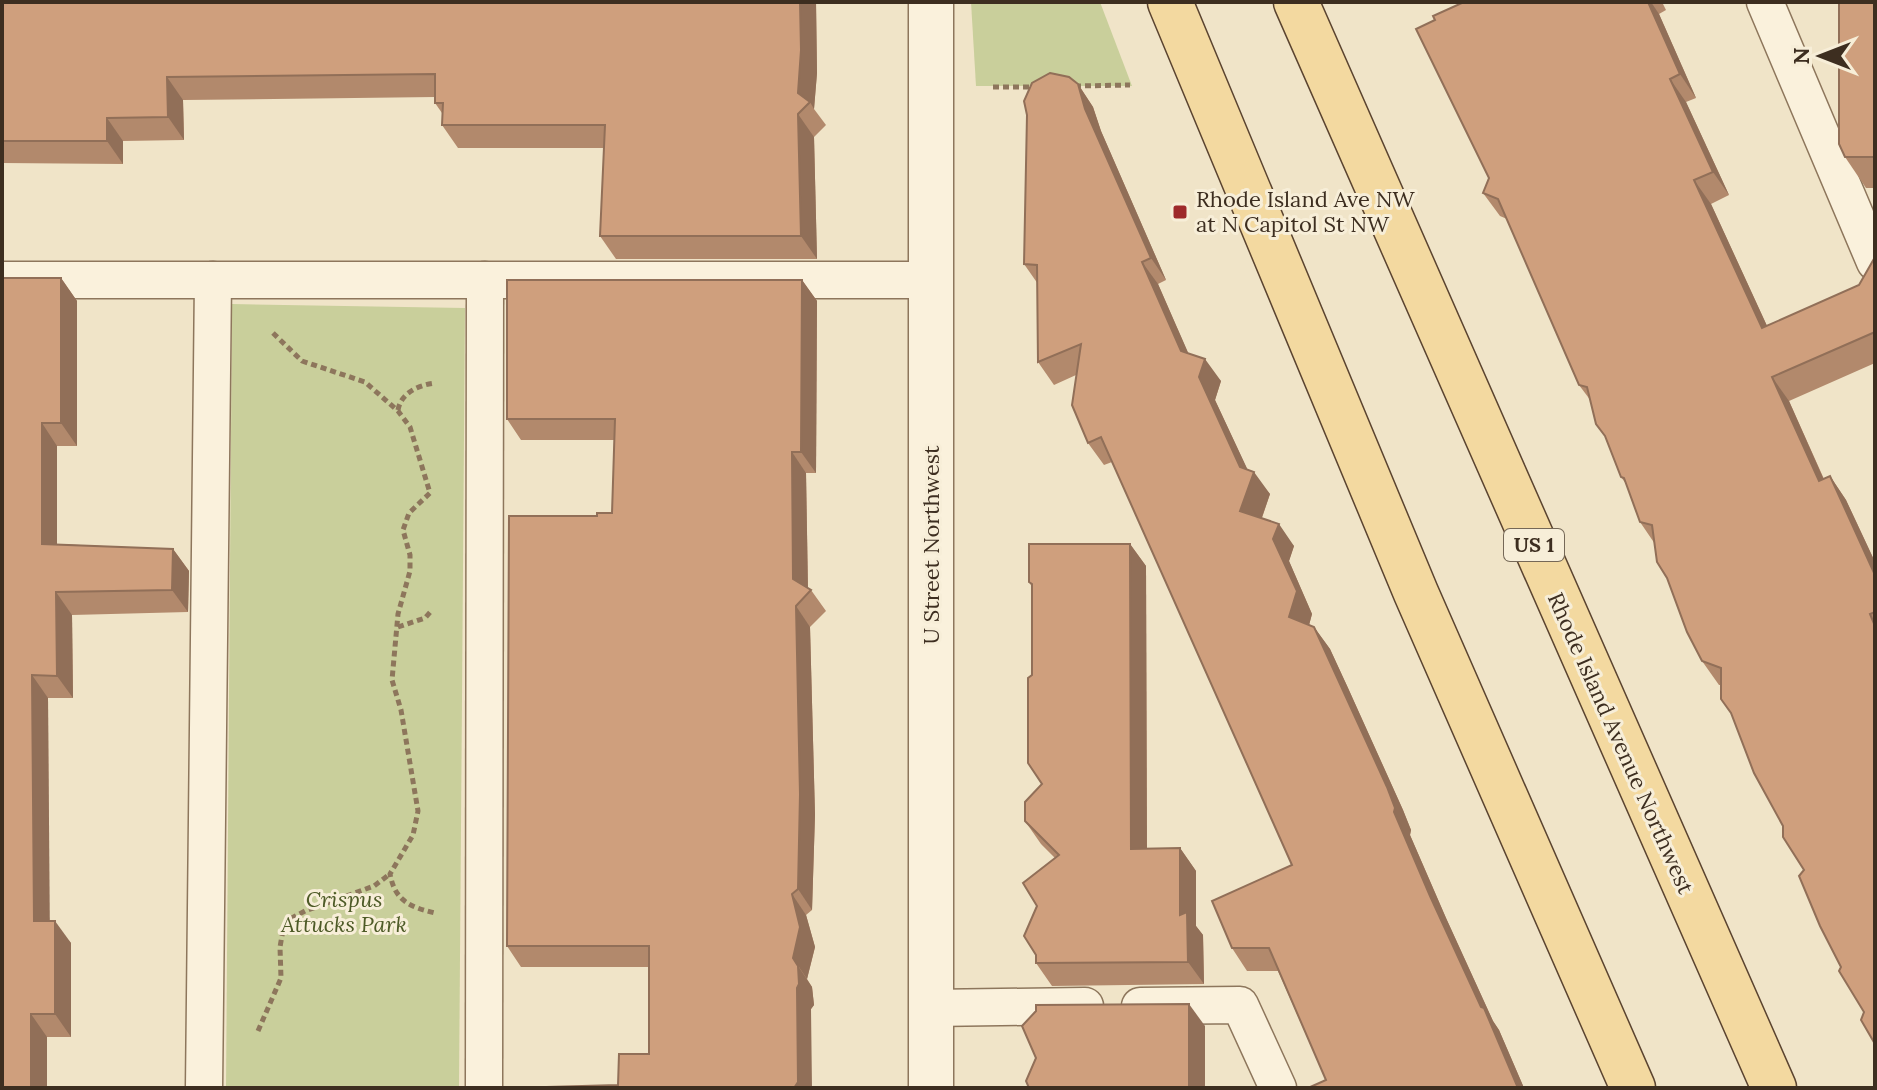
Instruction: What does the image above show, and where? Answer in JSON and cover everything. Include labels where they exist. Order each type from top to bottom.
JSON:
[{"type":"main road","points":[[1170,2],[1416,593],[1633,1088]]},
{"type":"main road","name":"Rhode Island Avenue Northwest","points":[[1296,2],[1774,1088]]},
{"type":"street","name":"U Street Northwest","points":[[931,2],[931,1088]]},
{"type":"lane","points":[[1765,2],[1875,262]]},
{"type":"lane","points":[[2,280],[931,280]]},
{"type":"lane","points":[[204,1088],[213,280]]},
{"type":"lane","points":[[484,1088],[485,280]]},
{"type":"lane","points":[[931,1008],[1240,1005],[1278,1088]]},
{"type":"path","points":[[1069,86],[1130,85]]},
{"type":"path","points":[[993,87],[1038,87]]},
{"type":"path","points":[[252,1044],[281,978],[280,947],[283,930],[290,919],[374,886],[390,874],[413,835],[418,811],[401,710],[392,680],[398,614],[410,571],[410,555],[403,530],[409,513],[430,493],[410,427],[398,411],[365,382],[302,361],[265,325]]},
{"type":"path","points":[[390,874],[393,889],[407,904],[433,913],[484,912]]},
{"type":"green space","points":[[971,2],[1100,2],[1132,86],[976,86]]},
{"type":"green space","name":"Crispus Attucks Park","points":[[232,304],[465,308],[459,1088],[226,1088]]},
{"type":"building","points":[[2,2],[800,2],[798,93],[810,102],[798,114],[801,236],[600,236],[605,125],[442,125],[443,103],[435,103],[435,74],[167,77],[168,117],[107,118],[107,141],[2,141]]},
{"type":"building","points":[[1464,2],[1648,2],[1680,74],[1670,79],[1713,172],[1694,180],[1762,328],[1859,285],[1875,257],[1875,332],[1772,377],[1819,481],[1830,476],[1875,575],[1875,612],[1870,614],[1875,626],[1875,1044],[1861,1020],[1864,1012],[1839,971],[1841,967],[1799,876],[1804,870],[1783,837],[1783,826],[1754,773],[1731,713],[1721,699],[1721,668],[1702,661],[1687,632],[1667,578],[1657,562],[1652,525],[1640,522],[1624,478],[1605,436],[1596,424],[1587,387],[1579,385],[1498,199],[1483,193],[1489,178],[1416,29],[1435,20],[1433,16]]},
{"type":"building","points":[[1839,2],[1875,2],[1875,157],[1845,157],[1839,144]]},
{"type":"building","points":[[1050,73],[1069,77],[1078,84],[1085,109],[1151,258],[1142,262],[1181,351],[1205,359],[1199,377],[1240,467],[1254,472],[1240,511],[1279,524],[1273,539],[1297,591],[1289,617],[1314,627],[1387,787],[1394,812],[1430,896],[1484,1008],[1518,1088],[1308,1088],[1326,1080],[1269,948],[1232,948],[1212,901],[1292,865],[1101,437],[1088,443],[1072,405],[1081,344],[1038,362],[1037,265],[1024,264],[1027,115],[1024,101],[1032,83]]},
{"type":"building","points":[[2,278],[61,278],[61,423],[42,423],[42,544],[173,549],[172,590],[56,592],[57,676],[32,675],[34,921],[55,921],[55,1014],[31,1014],[31,1088],[2,1088]]},
{"type":"building","points":[[507,280],[802,280],[801,452],[792,452],[793,579],[811,590],[796,606],[800,794],[798,889],[792,894],[800,927],[793,958],[798,966],[799,984],[798,1082],[794,1088],[510,1088],[618,1085],[619,1054],[649,1054],[649,946],[507,946],[509,516],[597,516],[597,513],[612,513],[615,419],[507,419]]},
{"type":"building","points":[[1029,544],[1130,544],[1131,849],[1180,848],[1180,915],[1187,912],[1188,962],[1036,963],[1036,955],[1024,936],[1037,906],[1023,883],[1059,855],[1025,821],[1025,802],[1042,784],[1028,763],[1028,678],[1032,675]]},
{"type":"building","points":[[1189,1004],[1189,1088],[1029,1088],[1026,1081],[1036,1058],[1022,1026],[1036,1011],[1036,1005]]},
{"type":"place","name":"Rhode Island Ave NW at N Capitol St NW","points":[[1180,212]]}]
